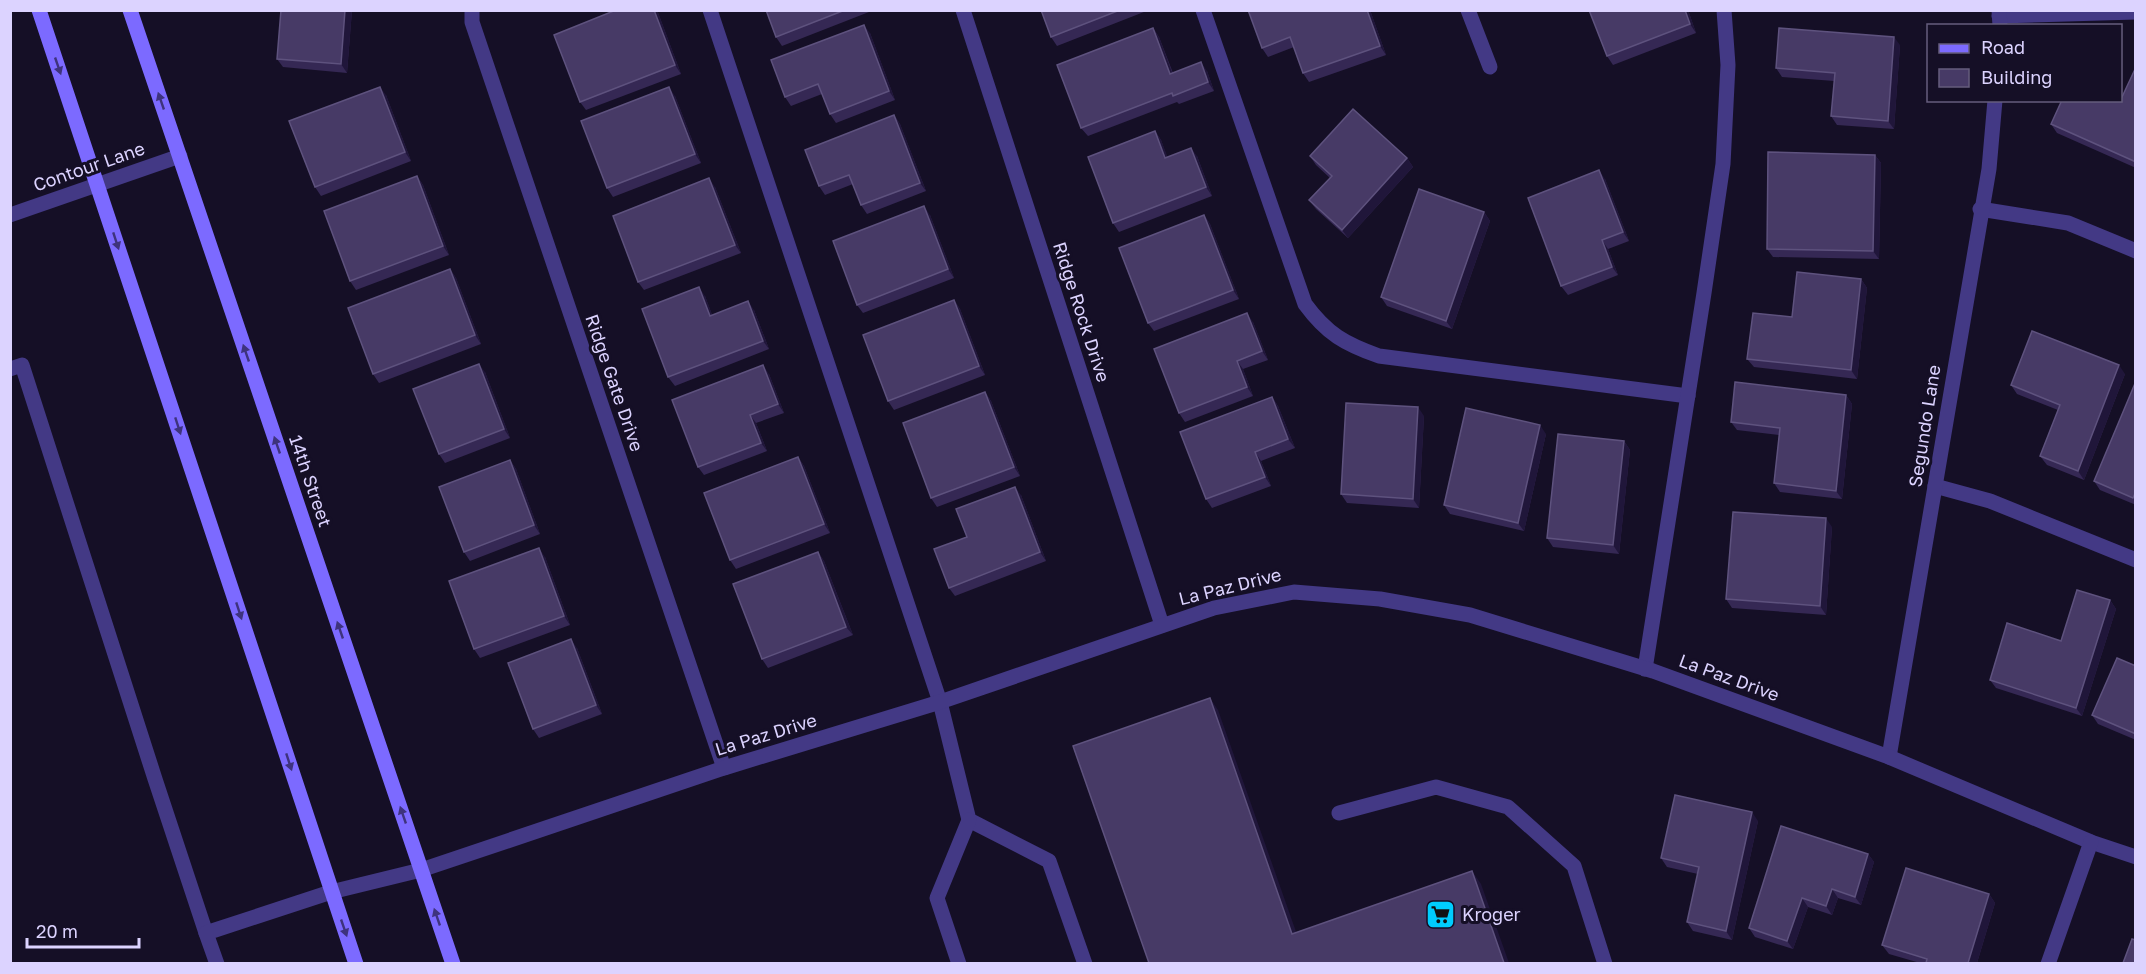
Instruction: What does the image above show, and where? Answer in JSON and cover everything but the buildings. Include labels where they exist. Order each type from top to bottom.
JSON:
[{"type":"main road","points":[[39,10],[356,963]]},
{"type":"main road","name":"14th Street","points":[[130,10],[453,963]]},
{"type":"street","name":"Ridge Gate Drive","points":[[472,10],[472,22],[724,768]]},
{"type":"street","points":[[710,10],[940,702],[969,820],[937,898],[959,963]]},
{"type":"street","name":"Ridge Rock Drive","points":[[963,10],[1162,625]]},
{"type":"street","points":[[1203,10],[1305,304],[1316,319],[1334,336],[1355,348],[1379,356],[1688,396]]},
{"type":"street","points":[[1468,10],[1490,67]]},
{"type":"street","points":[[1645,669],[1723,164],[1728,65],[1724,10]]},
{"type":"street","points":[[1999,18],[2136,12]]},
{"type":"street","name":"Segundo Lane","points":[[1889,757],[1980,209],[1989,169],[1995,102]]},
{"type":"street","name":"Contour Lane","points":[[10,215],[180,156]]},
{"type":"street","points":[[1980,209],[2068,223],[2136,251]]},
{"type":"street","points":[[10,369],[22,365],[154,779],[218,963]]},
{"type":"street","points":[[1935,486],[1990,501],[2136,561]]},
{"type":"street","name":"La Paz Drive","points":[[206,933],[332,892],[421,870],[724,768],[940,702],[1214,608],[1294,592],[1380,599],[1470,615],[1645,669],[1889,757],[2091,842],[2136,857]]},
{"type":"street","points":[[1339,813],[1436,787],[1508,807],[1574,866],[1605,963]]},
{"type":"street","points":[[969,820],[1049,861],[1085,963]]},
{"type":"street","points":[[2048,963],[2091,842]]},
{"type":"place","name":"Kroger","points":[[1441,915]]}]
